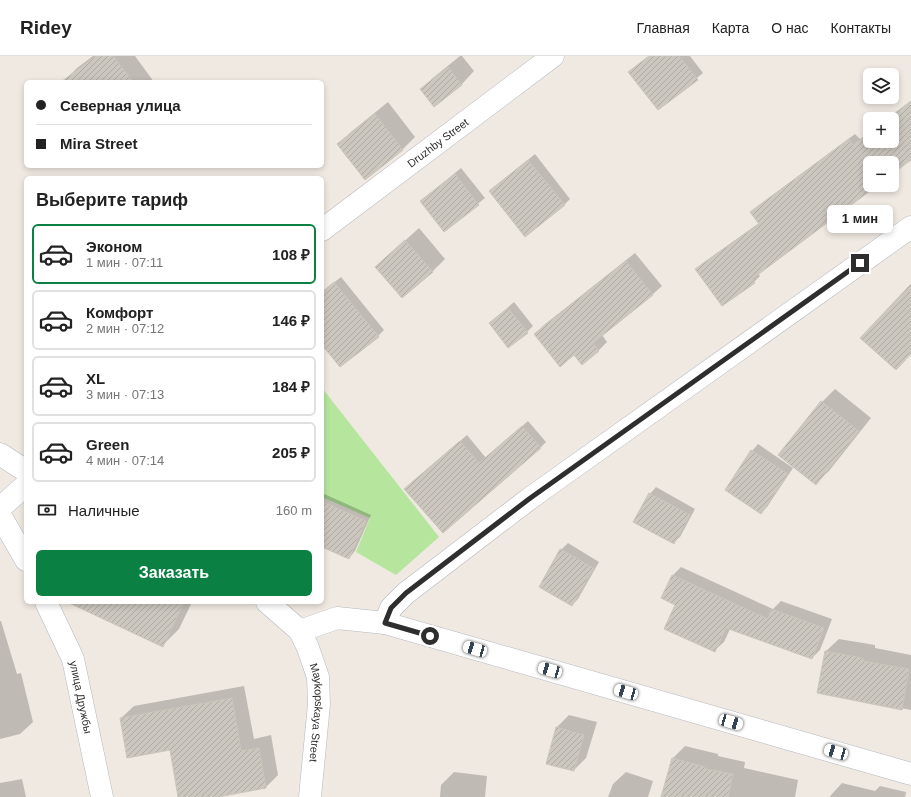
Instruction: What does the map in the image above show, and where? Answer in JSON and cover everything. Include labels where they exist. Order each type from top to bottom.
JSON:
[{"type":"street","name":"Druzhby Street","points":[[324,228],[553,56]]},
{"type":"street","points":[[385,623],[391,608],[406,593],[529,499],[911,226]]},
{"type":"street","points":[[0,454],[24,470]]},
{"type":"street","points":[[0,508],[24,487]]},
{"type":"street","points":[[0,515],[24,557]]},
{"type":"street","name":"улица Дружбы","points":[[47,604],[74,659],[102,797]]},
{"type":"street","points":[[269,604],[300,631],[337,618],[385,623],[911,774]]},
{"type":"street","name":"Maykopskaya Street","points":[[300,631],[308,648],[318,677],[319,704],[310,797]]},
{"type":"green space","points":[[324,391],[439,537],[396,575],[356,552],[370,518],[324,498]]},
{"type":"building","points":[[96,56],[113,56],[131,80],[64,80]]},
{"type":"building","points":[[649,56],[679,56],[698,80],[658,110],[628,72]]},
{"type":"building","points":[[448,67],[462,85],[434,107],[420,89]]},
{"type":"building","points":[[911,101],[911,160],[899,169],[899,156],[863,156],[863,192],[869,192],[752,279],[755,283],[722,306],[695,269],[759,224],[750,212],[849,139],[853,145],[863,137],[863,148],[899,148],[899,112],[896,112]]},
{"type":"building","points":[[375,114],[403,150],[365,180],[337,144]]},
{"type":"building","points":[[528,160],[565,205],[525,237],[489,191]]},
{"type":"building","points":[[455,174],[479,205],[444,232],[420,201]]},
{"type":"building","points":[[405,240],[433,272],[402,298],[375,267]]},
{"type":"building","points":[[626,261],[653,295],[593,343],[599,351],[582,365],[574,355],[560,367],[534,334]]},
{"type":"building","points":[[334,282],[379,337],[340,367],[324,347],[324,290]]},
{"type":"building","points":[[911,284],[911,354],[896,370],[860,338]]},
{"type":"building","points":[[508,308],[528,333],[508,348],[489,323]]},
{"type":"building","points":[[821,401],[859,431],[816,485],[778,455]]},
{"type":"building","points":[[522,426],[541,448],[443,533],[404,489],[460,441],[479,463]]},
{"type":"building","points":[[751,450],[788,474],[761,514],[725,490]]},
{"type":"building","points":[[649,493],[690,515],[674,544],[633,522]]},
{"type":"building","points":[[324,502],[366,521],[349,559],[324,548]]},
{"type":"building","points":[[560,549],[594,568],[572,606],[539,587]]},
{"type":"building","points":[[672,575],[768,619],[771,609],[824,628],[812,659],[726,628],[715,652],[664,629],[675,605],[661,598]]},
{"type":"building","points":[[71,604],[183,604],[163,647]]},
{"type":"building","points":[[825,651],[863,658],[863,661],[909,669],[902,710],[817,693]]},
{"type":"building","points":[[232,698],[241,751],[259,748],[266,788],[218,797],[178,797],[170,750],[127,758],[120,718]]},
{"type":"building","points":[[556,727],[584,735],[574,771],[546,764]]},
{"type":"building","points":[[672,758],[706,767],[706,769],[733,774],[728,797],[661,797]]},
{"type":"route","points":[[430,636],[385,623],[391,608],[406,593],[529,499],[860,263]]}]
